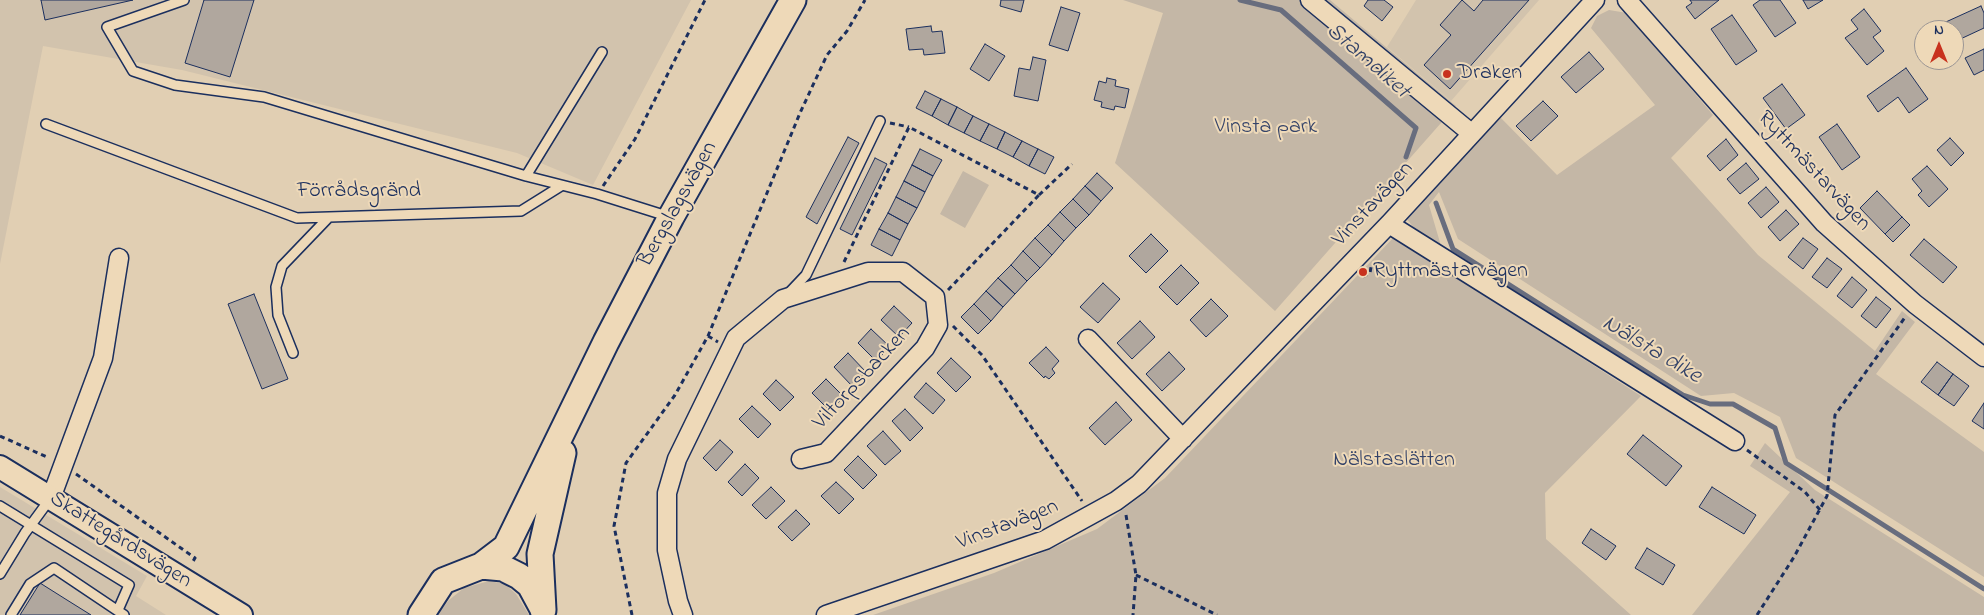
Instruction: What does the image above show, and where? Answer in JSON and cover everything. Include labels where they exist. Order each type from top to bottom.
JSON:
[{"type":"main road","name":"Bergslagsvägen","points":[[421,615],[443,581],[481,566],[506,546],[606,342],[671,217],[793,0]]},
{"type":"main road","name":"Bergslagsvägen","points":[[544,612],[540,554],[572,414]]},
{"type":"main road","name":"Bergslagsvägen","points":[[481,566],[502,568],[519,576],[530,585],[544,612]]},
{"type":"street","points":[[1310,0],[1471,133]]},
{"type":"street","name":"Vinstavägen","points":[[826,615],[1045,540],[1116,501],[1139,484],[1388,224],[1596,0]]},
{"type":"street","name":"Ryttmästarvägen","points":[[1627,0],[1824,223],[1915,304],[1984,357]]},
{"type":"street","points":[[1388,224],[1735,441]]},
{"type":"street","points":[[50,498],[104,358],[119,258]]},
{"type":"street","points":[[684,615],[678,601],[667,550],[666,493],[677,459],[736,338],[784,299],[868,272],[903,272],[935,297],[936,306]]},
{"type":"street","name":"Viltorpsbacken","points":[[801,460],[826,453],[925,348],[938,326],[936,306]]},
{"type":"street","points":[[1088,339],[1183,439]]},
{"type":"street","name":"Skattegårdsvägen","points":[[0,467],[232,612]]},
{"type":"lane","name":"Förrådsgränd","points":[[184,0],[107,27],[133,71],[176,85],[264,97],[526,176],[597,194],[671,217]]},
{"type":"lane","points":[[526,176],[602,52]]},
{"type":"lane","points":[[784,299],[806,275],[880,121]]},
{"type":"lane","name":"Förrådsgränd","points":[[46,124],[296,218],[521,211],[561,186]]},
{"type":"lane","points":[[293,353],[278,316],[276,287],[282,266],[329,217]]},
{"type":"lane","points":[[0,574],[50,498]]},
{"type":"lane","points":[[0,506],[129,585],[121,613],[54,568],[30,584],[11,615]]},
{"type":"path","points":[[597,194],[635,139],[705,0]]},
{"type":"path","points":[[632,615],[614,526],[626,463],[675,395],[708,336],[728,283],[815,80],[827,55],[846,31],[865,0]]},
{"type":"path","points":[[880,121],[909,127],[1039,195]]},
{"type":"path","points":[[834,283],[909,127]]},
{"type":"path","points":[[1072,164],[1039,195],[936,306],[982,355],[1092,515]]},
{"type":"path","points":[[1757,615],[1821,511],[1827,496],[1835,415],[1915,304]]},
{"type":"path","points":[[0,436],[62,464],[195,558],[182,579]]},
{"type":"path","points":[[1735,441],[1805,492],[1821,511]]},
{"type":"path","points":[[1136,575],[1217,615]]},
{"type":"shaded area","points":[[0,0],[691,0],[593,185],[517,153],[182,70],[43,46],[0,264]]},
{"type":"shaded area","name":"Draken","points":[[1416,0],[1539,0],[1451,101],[1387,47]]},
{"type":"shaded area","points":[[0,487],[147,576],[136,596],[166,615],[0,615]]},
{"type":"green space","name":"Vinsta park","points":[[1123,0],[1330,0],[1456,106],[1275,311],[1115,163],[1163,13]]},
{"type":"green space","points":[[1609,10],[1627,13],[1713,115],[1671,158],[1758,255],[1875,351],[1902,311],[1915,322],[1876,374],[1984,452],[1984,577],[1796,458],[1780,417],[1734,393],[1701,396],[1458,239],[1439,192],[1429,205],[1441,246],[1415,229],[1406,218],[1500,117],[1557,175],[1655,105],[1591,28],[1597,16]]},
{"type":"green space","points":[[963,171],[989,185],[965,228],[940,214]]},
{"type":"green space","name":"Nälstaslätten","points":[[1394,237],[1641,396],[1545,493],[1546,539],[1631,615],[873,615],[994,573],[1097,529],[1165,478]]},
{"type":"green space","points":[[1765,443],[1815,490],[1984,597],[1984,615],[1692,615],[1790,492],[1750,466]]},
{"type":"green space","points":[[489,581],[505,584],[516,594],[529,615],[437,615],[449,600],[464,588]]},
{"type":"building","points":[[41,0],[133,0],[45,20]]},
{"type":"building","points":[[204,0],[254,0],[230,77],[185,63]]},
{"type":"building","points":[[1001,0],[1024,0],[1021,12],[1000,6]]},
{"type":"building","points":[[1368,0],[1384,0],[1393,7],[1382,21],[1364,6]]},
{"type":"building","points":[[1462,0],[1474,11],[1483,0],[1529,0],[1450,89],[1424,65],[1451,35],[1440,25]]},
{"type":"building","points":[[1690,0],[1719,0],[1695,19],[1686,7],[1692,3]]},
{"type":"building","points":[[1760,0],[1780,0],[1796,23],[1775,37],[1753,5]]},
{"type":"building","points":[[1803,0],[1823,0],[1808,9]]},
{"type":"building","points":[[1981,6],[1984,13],[1984,28],[1964,37],[1964,20],[1950,20]]},
{"type":"building","points":[[1061,7],[1080,13],[1068,51],[1049,45]]},
{"type":"building","points":[[1864,9],[1881,31],[1873,37],[1884,51],[1867,65],[1845,38],[1858,29],[1851,20]]},
{"type":"building","points":[[1732,15],[1757,51],[1736,65],[1711,29]]},
{"type":"building","points":[[931,26],[932,32],[942,31],[945,53],[924,55],[923,49],[909,50],[906,29]]},
{"type":"building","points":[[985,44],[1005,56],[989,81],[970,69]]},
{"type":"building","points":[[1984,49],[1984,70],[1974,75],[1965,58]]},
{"type":"building","points":[[1589,52],[1604,69],[1576,93],[1561,77]]},
{"type":"building","points":[[1033,57],[1046,60],[1038,101],[1014,96],[1019,68],[1030,70]]},
{"type":"building","points":[[1906,68],[1928,99],[1909,113],[1898,97],[1878,112],[1867,96]]},
{"type":"building","points":[[1107,78],[1116,80],[1115,86],[1129,89],[1125,108],[1115,106],[1114,110],[1101,107],[1102,102],[1094,100],[1099,81],[1106,83]]},
{"type":"building","points":[[1782,84],[1805,115],[1786,129],[1763,98]]},
{"type":"building","points":[[925,91],[941,99],[932,116],[916,108]]},
{"type":"building","points":[[941,99],[957,107],[948,125],[932,116]]},
{"type":"building","points":[[1543,101],[1558,116],[1531,141],[1516,126]]},
{"type":"building","points":[[957,107],[973,116],[964,133],[948,125]]},
{"type":"building","points":[[973,116],[989,124],[980,141],[964,133]]},
{"type":"building","points":[[989,124],[1005,132],[997,149],[980,141]]},
{"type":"building","points":[[1837,124],[1860,157],[1842,170],[1819,137]]},
{"type":"building","points":[[1005,132],[1022,141],[1013,157],[997,149]]},
{"type":"building","points":[[848,137],[859,143],[817,224],[806,217]]},
{"type":"building","points":[[1950,138],[1964,153],[1951,166],[1937,150]]},
{"type":"building","points":[[1726,139],[1738,155],[1720,171],[1707,156]]},
{"type":"building","points":[[1022,141],[1038,149],[1029,166],[1013,157]]},
{"type":"building","points":[[920,149],[942,160],[933,176],[912,165]]},
{"type":"building","points":[[1038,149],[1054,157],[1045,174],[1029,166]]},
{"type":"building","points":[[875,158],[887,164],[852,235],[840,229]]},
{"type":"building","points":[[1746,163],[1759,179],[1740,194],[1727,179]]},
{"type":"building","points":[[912,165],[933,176],[925,192],[904,181]]},
{"type":"building","points":[[1927,166],[1948,189],[1929,207],[1918,195],[1922,191],[1912,179]]},
{"type":"building","points":[[1097,173],[1113,188],[1101,201],[1085,186]]},
{"type":"building","points":[[904,181],[925,192],[917,208],[896,197]]},
{"type":"building","points":[[1085,186],[1101,201],[1089,215],[1073,199]]},
{"type":"building","points":[[1766,187],[1779,202],[1761,218],[1748,203]]},
{"type":"building","points":[[1877,191],[1902,217],[1885,234],[1860,208]]},
{"type":"building","points":[[896,197],[917,208],[908,224],[888,213]]},
{"type":"building","points":[[1073,199],[1089,215],[1076,228],[1060,212]]},
{"type":"building","points":[[1786,210],[1799,224],[1780,241],[1768,227]]},
{"type":"building","points":[[1060,212],[1076,228],[1064,241],[1048,225]]},
{"type":"building","points":[[888,213],[908,224],[900,240],[879,229]]},
{"type":"building","points":[[1902,217],[1910,225],[1893,242],[1885,234]]},
{"type":"building","points":[[1048,225],[1064,241],[1052,255],[1035,238]]},
{"type":"building","points":[[879,229],[900,240],[892,256],[871,245]]},
{"type":"building","points":[[1151,234],[1168,251],[1146,273],[1129,256]]},
{"type":"building","points":[[1035,238],[1052,255],[1040,268],[1023,251]]},
{"type":"building","points":[[1803,238],[1818,249],[1803,269],[1788,257]]},
{"type":"building","points":[[1924,239],[1957,267],[1943,283],[1910,255]]},
{"type":"building","points":[[1023,251],[1040,268],[1027,281],[1011,265]]},
{"type":"building","points":[[1827,258],[1842,269],[1827,288],[1812,277]]},
{"type":"building","points":[[1011,265],[1027,281],[1015,294],[998,278]]},
{"type":"building","points":[[1181,265],[1199,283],[1177,305],[1159,287]]},
{"type":"building","points":[[1852,277],[1867,290],[1852,308],[1837,296]]},
{"type":"building","points":[[998,278],[1015,294],[1003,307],[986,291]]},
{"type":"building","points":[[1103,283],[1120,299],[1098,323],[1080,307]]},
{"type":"building","points":[[986,291],[1003,307],[991,321],[974,304]]},
{"type":"building","points":[[254,294],[288,379],[262,389],[228,304]]},
{"type":"building","points":[[1876,297],[1891,309],[1876,328],[1861,316]]},
{"type":"building","points":[[1211,299],[1228,316],[1206,337],[1190,320]]},
{"type":"building","points":[[974,304],[991,321],[978,334],[961,317]]},
{"type":"building","points":[[894,306],[912,323],[899,337],[881,320]]},
{"type":"building","points":[[1140,321],[1155,337],[1132,359],[1117,343]]},
{"type":"building","points":[[871,329],[890,347],[876,361],[858,343]]},
{"type":"building","points":[[1046,347],[1059,361],[1052,369],[1055,373],[1049,379],[1045,376],[1044,378],[1029,363]]},
{"type":"building","points":[[1169,352],[1185,369],[1162,391],[1146,374]]},
{"type":"building","points":[[848,353],[866,372],[852,386],[834,367]]},
{"type":"building","points":[[951,358],[971,377],[956,392],[937,373]]},
{"type":"building","points":[[1937,362],[1953,374],[1938,395],[1921,382]]},
{"type":"building","points":[[1953,374],[1969,386],[1954,406],[1938,395]]},
{"type":"building","points":[[826,379],[844,397],[830,411],[812,393]]},
{"type":"building","points":[[776,380],[794,397],[780,411],[763,394]]},
{"type":"building","points":[[926,383],[945,400],[933,414],[914,397]]},
{"type":"building","points":[[1116,402],[1132,420],[1105,445],[1089,428]]},
{"type":"building","points":[[1984,403],[1984,429],[1972,421]]},
{"type":"building","points":[[752,406],[771,424],[758,438],[739,419]]},
{"type":"building","points":[[905,409],[923,428],[910,441],[892,421]]},
{"type":"building","points":[[883,431],[901,451],[885,465],[867,446]]},
{"type":"building","points":[[1643,435],[1682,466],[1666,486],[1627,454]]},
{"type":"building","points":[[720,440],[733,452],[716,471],[703,458]]},
{"type":"building","points":[[858,456],[877,475],[863,489],[844,470]]},
{"type":"building","points":[[745,464],[759,478],[742,496],[728,482]]},
{"type":"building","points":[[836,482],[854,499],[839,514],[821,496]]},
{"type":"building","points":[[771,487],[785,501],[766,519],[752,505]]},
{"type":"building","points":[[1712,487],[1756,515],[1744,534],[1699,507]]},
{"type":"building","points":[[796,510],[810,524],[792,541],[778,527]]},
{"type":"building","points":[[1591,529],[1616,546],[1606,560],[1582,543]]},
{"type":"building","points":[[1647,548],[1675,565],[1663,585],[1635,568]]},
{"type":"building","points":[[40,583],[67,600],[91,615],[20,615]]},
{"type":"waterway","name":"Stamdiket","points":[[1240,0],[1281,10],[1416,128],[1406,157]]},
{"type":"waterway","name":"Nälsta dike","points":[[1436,203],[1453,249],[1683,395],[1710,404],[1733,404],[1775,428],[1786,463],[1984,589]]},
{"type":"place","name":"Draken","points":[[1447,74]]},
{"type":"place","name":"Ryttmästarvägen","points":[[1363,272]]}]
